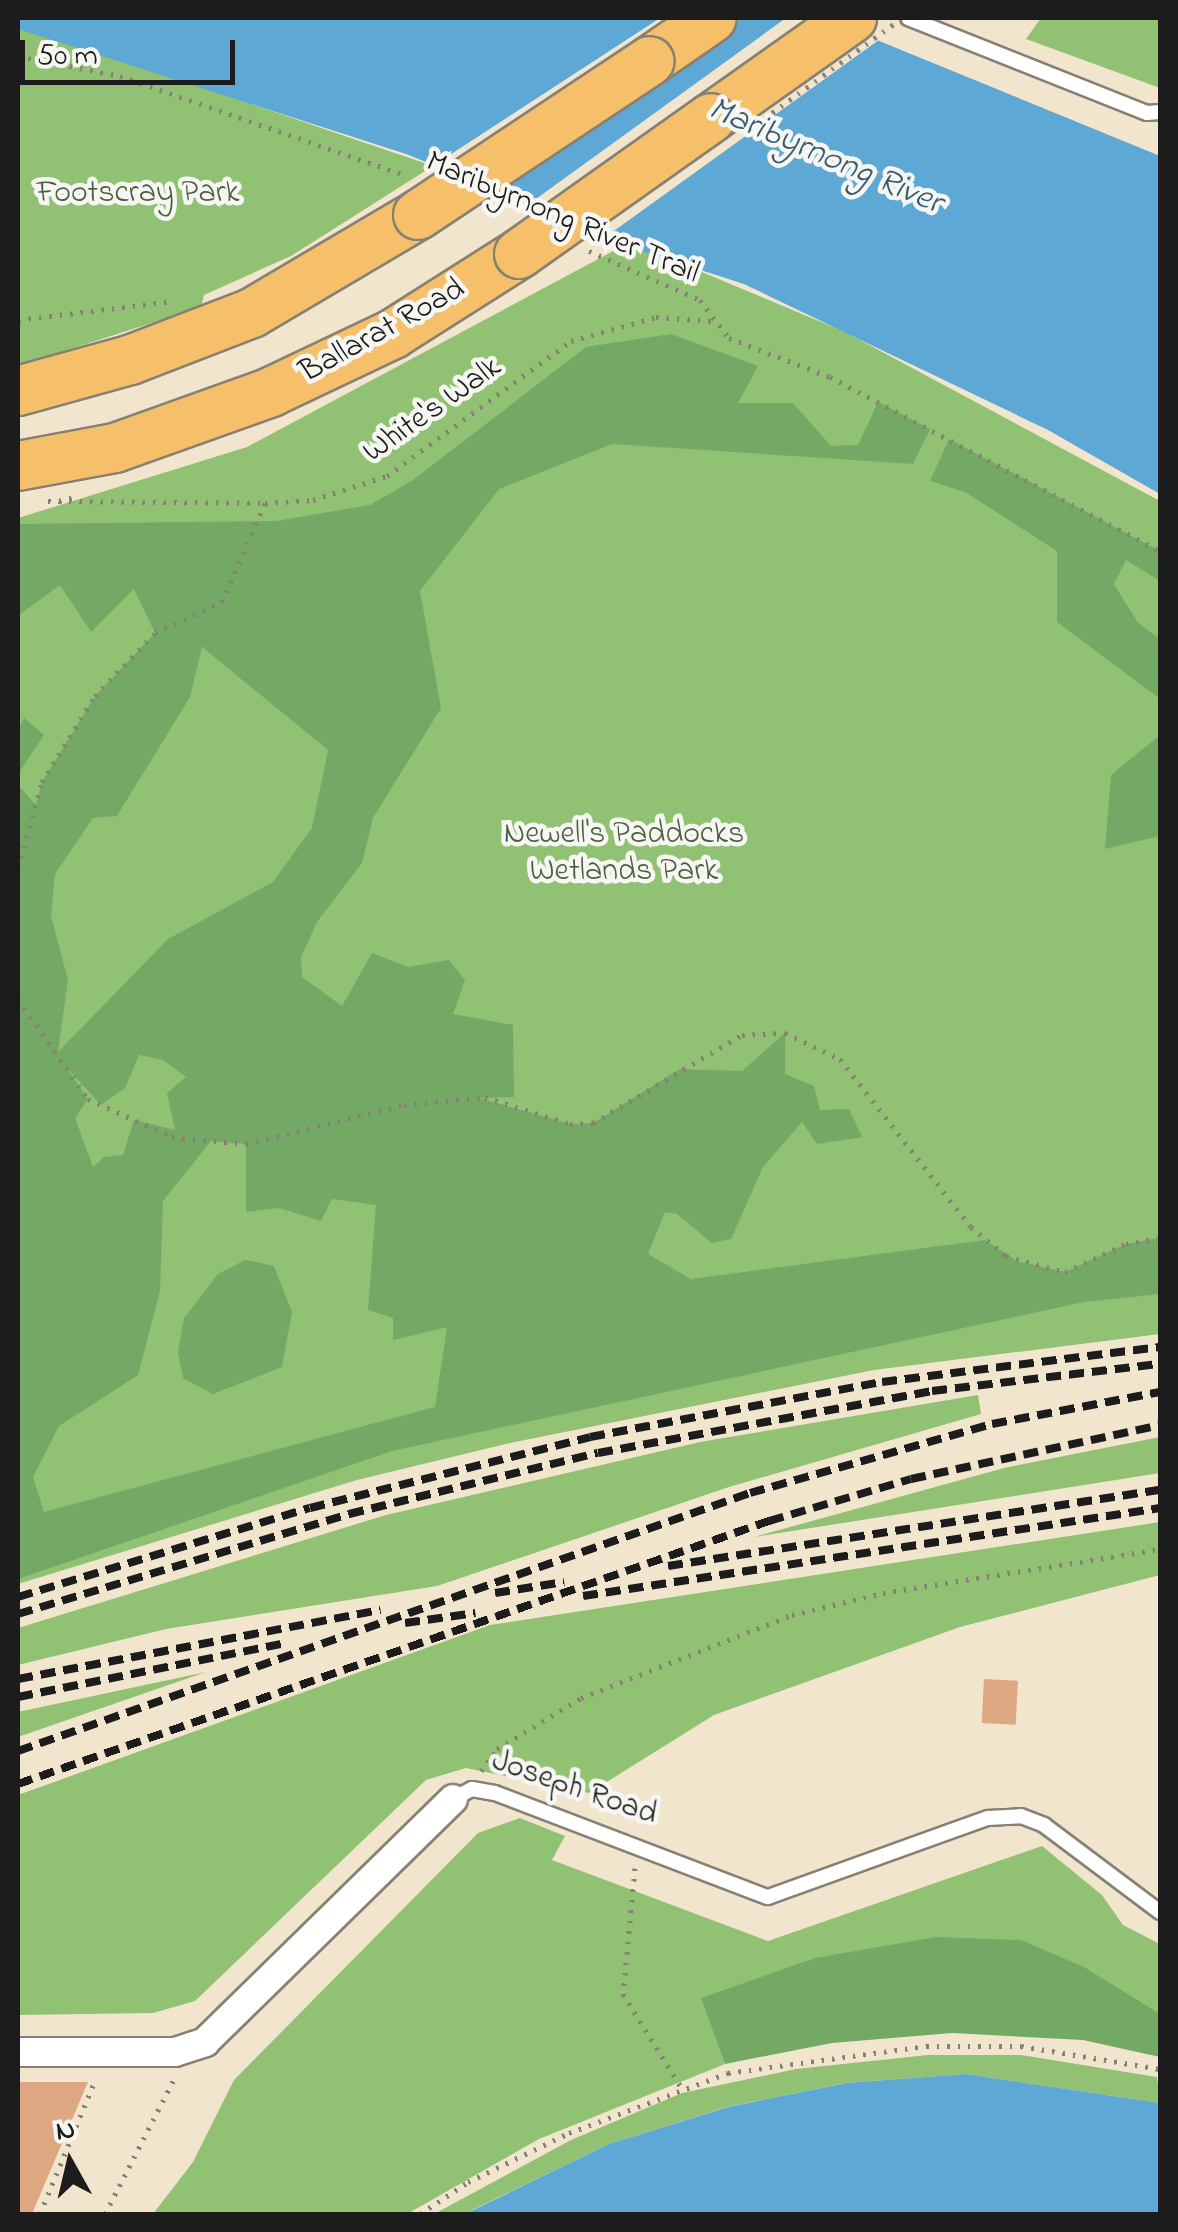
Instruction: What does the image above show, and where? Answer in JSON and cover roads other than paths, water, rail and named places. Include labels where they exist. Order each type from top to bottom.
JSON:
[{"type":"highway","points":[[18,391],[130,360],[252,313],[419,198],[650,61],[712,18]]},
{"type":"highway","name":"Ballarat Road","points":[[26,483],[271,392],[393,334],[519,254],[852,18]]},
{"type":"street","name":"Joseph Road","points":[[18,2052],[184,2051],[211,2039],[453,1798]]},
{"type":"lane","points":[[908,18],[1147,113],[1160,112]]},
{"type":"lane","name":"Joseph Road","points":[[453,1798],[480,1789],[768,1897],[988,1818],[1022,1816],[1044,1825],[1160,1912]]},
{"type":"water","name":"Maribyrnong River","points":[[18,18],[823,18],[1160,156],[1160,494],[1048,430],[744,284],[617,243],[409,155],[18,29]]},
{"type":"water","points":[[966,2074],[1160,2103],[1160,2214],[465,2214],[609,2144],[728,2107],[846,2083]]},
{"type":"railway","points":[[18,1597],[310,1508],[590,1437],[882,1382],[1160,1347]]},
{"type":"railway","points":[[18,1614],[349,1514],[598,1453],[932,1391],[1160,1364]]},
{"type":"railway","points":[[18,1751],[750,1493],[992,1424],[1160,1392]]},
{"type":"railway","points":[[18,1784],[769,1521],[911,1479],[1160,1425]]},
{"type":"railway","points":[[668,1566],[1160,1490]]},
{"type":"railway","points":[[583,1596],[1160,1508]]},
{"type":"railway","points":[[495,1593],[564,1582]]},
{"type":"railway","points":[[18,1679],[381,1610]]},
{"type":"railway","points":[[405,1623],[475,1613]]},
{"type":"railway","points":[[18,1697],[287,1643]]},
{"type":"park label","name":"Footscray Park","points":[[138,194]]},
{"type":"park label","name":"Newell's Paddocks Wetlands Park","points":[[624,854]]}]
